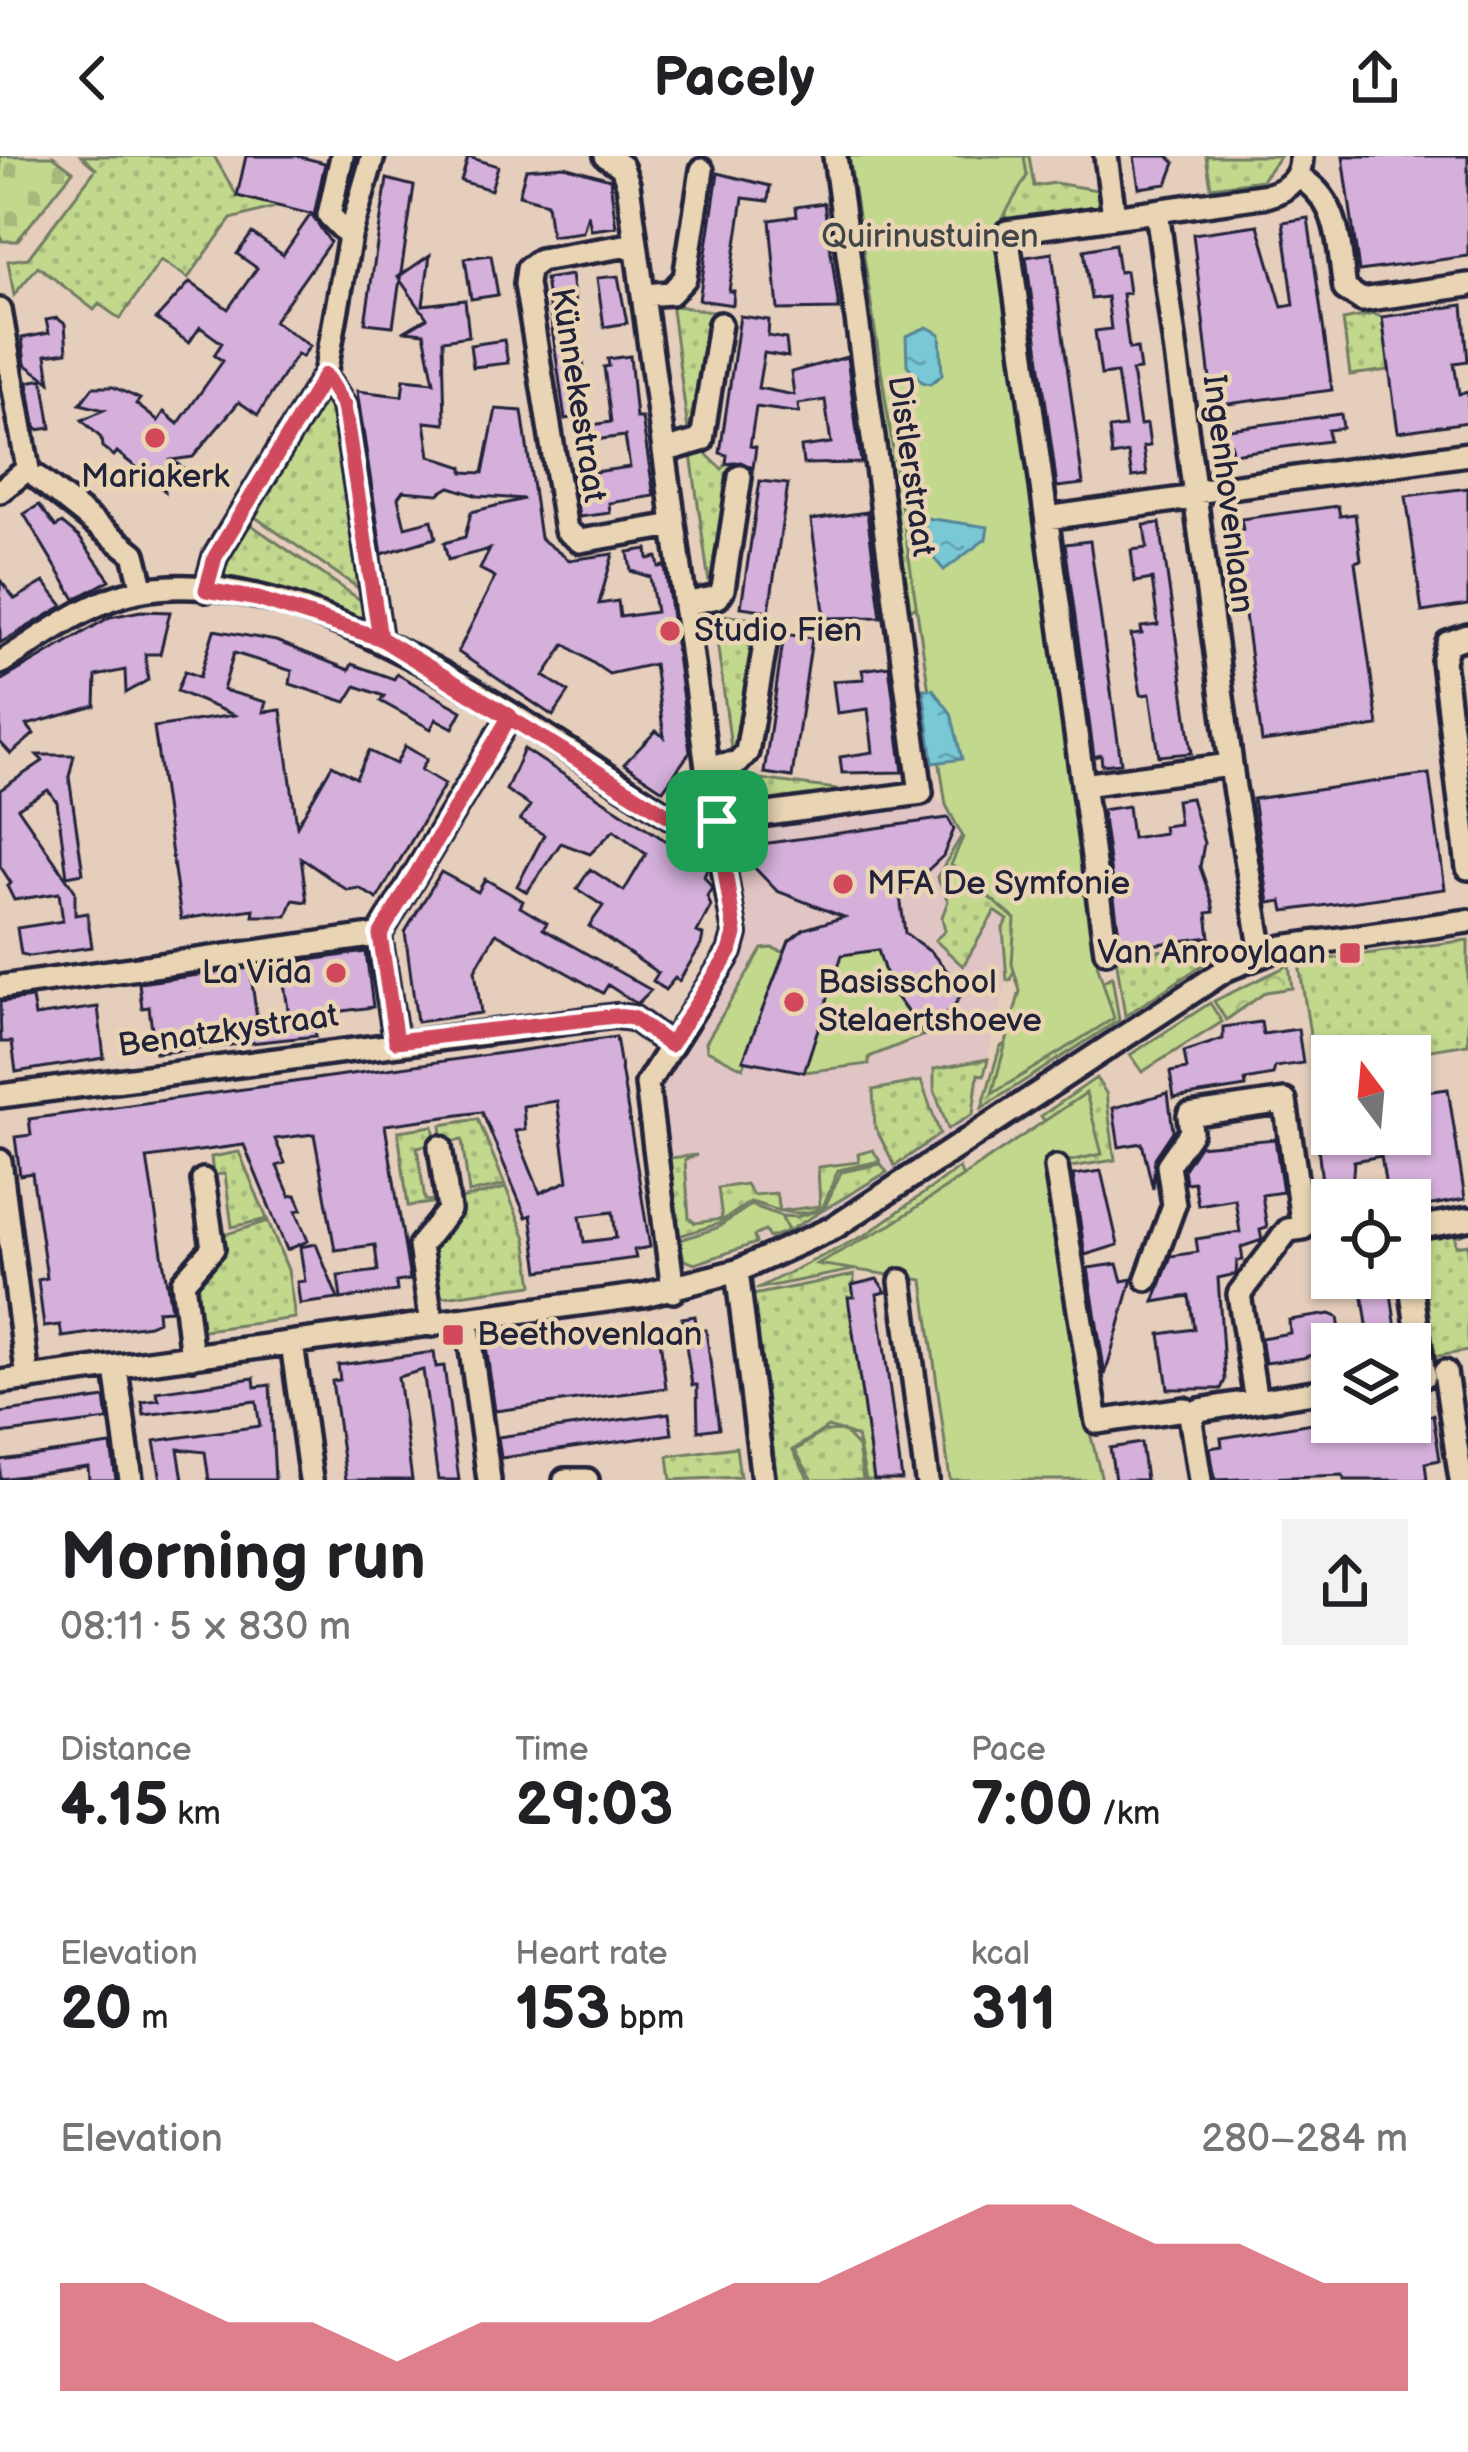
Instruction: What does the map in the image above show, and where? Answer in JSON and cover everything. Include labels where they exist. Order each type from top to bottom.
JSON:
[{"type":"street","points":[[342,156],[329,215],[350,236]]},
{"type":"street","points":[[206,590],[215,557],[325,375],[350,236],[373,156]]},
{"type":"street","points":[[608,156],[622,166],[628,184],[706,767],[735,934],[730,952],[647,1084],[673,1291]]},
{"type":"street","name":"Distlerstraat","points":[[717,821],[921,793],[835,156]]},
{"type":"street","points":[[1106,156],[1114,216]]},
{"type":"street","points":[[1106,951],[1006,232],[1268,195],[1286,189],[1299,166],[1331,209],[1345,289],[1352,296],[1362,300],[1468,285]]},
{"type":"street","points":[[643,295],[671,293],[685,278],[702,170]]},
{"type":"street","name":"Ingenhovenlaan","points":[[1157,211],[1231,765],[1262,953]]},
{"type":"street","name":"Künnekestraat","points":[[636,244],[540,260],[528,269],[526,284],[566,530],[580,541],[674,525]]},
{"type":"street","points":[[0,310],[28,469],[0,491]]},
{"type":"street","points":[[664,451],[702,440],[720,324]]},
{"type":"street","points":[[325,375],[344,406],[380,638]]},
{"type":"street","points":[[1047,518],[1468,454]]},
{"type":"street","points":[[685,604],[718,597],[723,590],[740,477]]},
{"type":"street","points":[[38,478],[134,554],[143,590]]},
{"type":"street","points":[[0,662],[87,611],[143,590],[206,590],[258,599],[380,638],[674,819],[717,821]]},
{"type":"street","points":[[706,767],[737,763],[746,752],[767,633]]},
{"type":"street","points":[[1468,636],[1448,643],[1443,662],[1468,868]]},
{"type":"street","points":[[396,1041],[380,935],[510,716]]},
{"type":"street","points":[[1083,784],[1231,765]]},
{"type":"street","points":[[0,1382],[673,1291],[737,1271],[836,1227],[1227,969],[1262,953],[1468,921]]},
{"type":"street","points":[[0,987],[380,935]]},
{"type":"street","name":"Benatzkystraat","points":[[0,1096],[615,1016],[633,1018],[670,1045]]},
{"type":"street","points":[[1147,1280],[1174,1205],[1168,1165],[1192,1132],[1190,1115],[1285,1101],[1304,1228],[1288,1230],[1239,1294],[1256,1401]]},
{"type":"street","points":[[432,1325],[420,1246],[449,1210],[440,1147]]},
{"type":"street","points":[[0,1161],[28,1379]]},
{"type":"street","points":[[1055,1167],[1097,1422],[1184,1409],[1193,1414],[1311,1392]]},
{"type":"street","points":[[192,1357],[183,1282],[213,1248],[203,1180]]},
{"type":"street","points":[[1431,1225],[1468,1219]]},
{"type":"street","points":[[737,1271],[763,1480]]},
{"type":"street","points":[[901,1281],[927,1480]]},
{"type":"street","points":[[1416,1299],[1461,1480]]},
{"type":"street","points":[[467,1320],[489,1480]]},
{"type":"street","points":[[292,1343],[311,1480]]},
{"type":"street","points":[[116,1368],[131,1480]]},
{"type":"street","points":[[1193,1414],[1200,1480]]},
{"type":"street","points":[[565,1480],[587,1480]]},
{"type":"shaded area","points":[[933,799],[961,812],[1021,928],[971,1120],[831,1213],[695,1269],[679,1259],[655,1089],[662,1069],[738,960],[744,928],[731,837],[737,828]]},
{"type":"green space","points":[[0,156],[53,156],[73,171],[17,241],[2,241],[0,233]]},
{"type":"green space","points":[[81,156],[214,156],[237,196],[279,206],[231,219],[188,278],[161,260],[120,319],[99,304],[94,310],[38,266],[14,295],[8,261],[28,258],[96,169]]},
{"type":"green space","name":"Quirinustuinen","points":[[849,156],[1024,156],[1027,176],[998,226],[1098,967],[1114,1018],[992,1094],[1020,991],[1012,964],[1015,919],[951,865],[963,837],[946,805]]},
{"type":"green space","points":[[970,156],[1029,156],[1034,186],[1055,183],[1103,191],[1103,209],[1010,224]]},
{"type":"green space","points":[[1206,156],[1280,156],[1262,180],[1211,187]]},
{"type":"green space","points":[[677,301],[677,306],[720,313],[719,324],[706,323],[708,347],[697,429],[689,438],[671,302]]},
{"type":"green space","points":[[1374,314],[1382,317],[1389,370],[1350,375],[1343,320]]},
{"type":"green space","points":[[870,336],[875,369],[955,475],[944,588],[910,610],[907,637],[865,337]]},
{"type":"green space","points":[[326,395],[333,399],[367,594],[252,515]]},
{"type":"green space","points":[[705,453],[722,469],[727,464],[749,468],[747,478],[727,476],[730,501],[719,582],[710,590],[691,454]]},
{"type":"green space","points":[[247,522],[369,606],[368,618],[358,622],[228,585],[223,571]]},
{"type":"green space","points":[[714,618],[768,621],[766,633],[751,632],[749,650],[754,657],[742,746],[732,755]]},
{"type":"green space","points":[[736,776],[837,789],[838,796],[739,809]]},
{"type":"green space","points":[[964,832],[1030,918],[1011,980],[1007,980],[1003,928],[1008,920],[995,911],[963,966],[935,940],[945,931],[942,917],[948,901],[937,877]]},
{"type":"green space","points":[[1468,940],[1468,1044],[1431,1050],[1431,1035],[1311,1035],[1311,1041],[1299,963]]},
{"type":"green space","points":[[1220,942],[1219,954],[1125,1016],[1116,957]]},
{"type":"green space","points":[[878,946],[889,988],[924,1035],[869,1057],[869,1064],[804,1072],[841,949]]},
{"type":"green space","points":[[762,949],[784,952],[743,1068],[707,1050],[706,1042]]},
{"type":"green space","points":[[1289,965],[1292,988],[1266,992],[1226,1020],[1214,1001]]},
{"type":"green space","points":[[1112,976],[1119,1020],[982,1108],[1000,1047]]},
{"type":"green space","points":[[1210,1003],[1222,1022],[1142,1072],[1130,1055]]},
{"type":"green space","points":[[988,1059],[984,1075],[978,1074],[973,1114],[948,1129],[934,1089],[934,1069]]},
{"type":"green space","points":[[1096,1078],[1106,1093],[1115,1160],[1064,1168],[1059,1140],[1041,1116]]},
{"type":"green space","points":[[921,1081],[940,1134],[895,1166],[875,1127],[873,1090]]},
{"type":"green space","points":[[1086,1093],[1102,1154],[1046,1166],[1081,1397],[1102,1480],[950,1480],[923,1280],[817,1264],[892,1224]]},
{"type":"green space","points":[[478,1119],[505,1185],[469,1193],[462,1140],[443,1143],[441,1125]]},
{"type":"green space","points":[[433,1126],[436,1144],[417,1147],[425,1200],[440,1202],[408,1206],[398,1131]]},
{"type":"green space","points":[[873,1150],[880,1161],[838,1170],[823,1207],[803,1213],[781,1211],[820,1206],[818,1167],[859,1162],[858,1154]]},
{"type":"green space","points":[[239,1152],[267,1219],[232,1227],[225,1174],[213,1175],[211,1157]]},
{"type":"green space","points":[[697,1155],[685,1160],[689,1218],[695,1223],[722,1219],[718,1188],[746,1184],[753,1195],[776,1193],[780,1211],[750,1202],[718,1224],[679,1236],[669,1158]]},
{"type":"green space","points":[[881,1164],[887,1172],[788,1231],[781,1216],[824,1209],[841,1172]]},
{"type":"green space","points":[[959,1168],[963,1177],[909,1259],[756,1289],[867,1234]]},
{"type":"green space","points":[[506,1188],[526,1238],[533,1285],[437,1298],[430,1249],[458,1217],[457,1200]]},
{"type":"green space","points":[[751,1205],[781,1216],[788,1231],[769,1238],[765,1231],[754,1236],[756,1243],[695,1264],[684,1260],[680,1240],[717,1228]]},
{"type":"green space","points":[[268,1221],[288,1270],[295,1318],[197,1331],[193,1293],[219,1254],[220,1236]]},
{"type":"green space","points":[[1468,1225],[1468,1233],[1455,1237],[1456,1246],[1468,1244],[1468,1351],[1431,1357],[1431,1323],[1420,1323],[1416,1299],[1431,1299],[1431,1230],[1434,1238],[1441,1238],[1441,1229]]},
{"type":"green space","points":[[854,1275],[854,1297],[849,1298],[874,1480],[866,1480],[857,1437],[828,1427],[793,1450],[809,1480],[777,1480],[753,1295]]},
{"type":"green space","points":[[843,1431],[858,1447],[863,1480],[813,1480],[795,1451],[822,1432]]},
{"type":"green space","points":[[736,1447],[740,1477],[671,1480],[668,1456]]},
{"type":"water","points":[[927,327],[940,334],[942,375],[930,384],[907,365],[906,336]]},
{"type":"water","points":[[926,518],[988,527],[986,539],[944,570],[923,539]]},
{"type":"water","points":[[923,689],[933,689],[951,713],[962,759],[933,763]]},
{"type":"building","points":[[246,156],[297,156],[325,163],[314,215],[237,196]]},
{"type":"building","points":[[1134,156],[1168,156],[1175,163],[1167,184],[1139,188]]},
{"type":"building","points":[[1343,156],[1468,156],[1468,256],[1359,271]]},
{"type":"building","points":[[468,157],[498,166],[491,190],[461,181]]},
{"type":"building","points":[[564,166],[610,179],[616,227],[591,230],[588,214],[583,232],[551,236],[547,203],[519,195],[526,169]]},
{"type":"building","points":[[718,173],[770,186],[768,201],[743,198],[729,291],[734,291],[733,305],[699,300]]},
{"type":"building","points":[[387,179],[414,186],[393,326],[365,323]]},
{"type":"building","points":[[824,203],[839,309],[778,310],[770,220],[797,216],[796,207]]},
{"type":"building","points":[[311,214],[330,242],[274,321],[310,346],[302,357],[297,354],[258,415],[239,402],[193,457],[172,460],[190,473],[181,484],[162,468],[165,491],[117,452],[114,456],[102,447],[101,438],[82,420],[104,410],[80,404],[93,387],[113,387],[140,399],[136,404],[158,421],[164,412],[178,424],[223,361],[214,355],[222,343],[200,327],[189,343],[156,319],[190,282],[228,309],[257,268],[237,254],[252,233],[283,255]]},
{"type":"building","points":[[1308,218],[1332,390],[1213,406],[1193,234],[1258,225],[1282,307],[1294,305],[1283,222]]},
{"type":"building","points":[[1115,244],[1119,272],[1126,271],[1129,293],[1122,294],[1129,349],[1137,348],[1140,370],[1132,371],[1140,425],[1147,424],[1150,446],[1143,447],[1147,475],[1132,477],[1128,453],[1112,456],[1109,429],[1125,427],[1117,373],[1101,375],[1095,331],[1111,329],[1107,297],[1091,299],[1084,250]]},
{"type":"building","points":[[1052,253],[1083,484],[1057,487],[1026,257]]},
{"type":"building","points":[[430,255],[423,305],[465,300],[469,336],[443,340],[445,424],[425,422],[430,456],[463,467],[463,472],[483,473],[496,409],[522,411],[540,538],[569,560],[613,554],[599,604],[618,601],[620,617],[656,612],[650,577],[631,571],[628,552],[647,549],[648,559],[657,557],[659,567],[665,566],[690,752],[663,790],[624,764],[656,731],[664,737],[654,664],[609,674],[565,644],[544,676],[569,692],[553,716],[458,652],[495,577],[480,569],[490,549],[448,560],[444,543],[465,537],[471,512],[524,499],[478,496],[450,487],[438,494],[403,491],[398,498],[405,527],[432,520],[436,538],[382,554],[357,391],[402,396],[404,379],[434,382],[424,333],[405,331],[427,318],[398,277]]},
{"type":"building","points":[[491,255],[498,295],[471,299],[465,258]]},
{"type":"building","points":[[571,275],[584,369],[577,382],[581,416],[565,419],[545,279]]},
{"type":"building","points":[[618,276],[627,323],[604,327],[597,278]]},
{"type":"building","points":[[1463,305],[1468,361],[1454,363],[1459,394],[1468,392],[1468,422],[1398,432],[1382,317]]},
{"type":"building","points":[[740,316],[769,320],[768,336],[786,339],[788,357],[764,353],[758,388],[794,395],[791,372],[847,357],[861,463],[803,464],[801,447],[831,443],[825,400],[798,404],[799,413],[756,407],[750,446],[756,447],[753,468],[741,462],[726,464],[727,455],[720,453]]},
{"type":"building","points":[[57,318],[65,324],[67,352],[46,355],[50,382],[25,364],[22,338],[49,333],[46,320]]},
{"type":"building","points":[[504,340],[508,363],[473,367],[470,345]]},
{"type":"building","points":[[630,356],[636,418],[642,418],[654,496],[609,503],[610,513],[579,517],[573,475],[630,467],[625,436],[594,440],[592,425],[611,422],[604,367],[609,366],[608,359]]},
{"type":"building","points":[[43,379],[51,428],[36,430],[28,382]]},
{"type":"building","points":[[1341,414],[1343,428],[1328,430],[1329,441],[1232,454],[1231,444],[1216,446],[1214,431]]},
{"type":"building","points":[[760,481],[788,484],[769,611],[741,607]]},
{"type":"building","points":[[1468,488],[1468,605],[1422,612],[1406,496]]},
{"type":"building","points":[[39,505],[56,527],[62,523],[79,537],[110,580],[75,599],[24,514]]},
{"type":"building","points":[[1338,506],[1340,516],[1355,514],[1361,560],[1355,562],[1378,726],[1262,742],[1240,577],[1234,578],[1227,532],[1243,530],[1241,519]]},
{"type":"building","points":[[867,512],[881,617],[825,618],[811,520]]},
{"type":"building","points":[[1160,523],[1192,753],[1159,756],[1150,694],[1141,695],[1131,635],[1142,634],[1141,627],[1158,625],[1152,579],[1135,582],[1131,550],[1147,548],[1144,525]]},
{"type":"building","points":[[1090,541],[1121,763],[1102,765],[1101,755],[1094,757],[1065,544]]},
{"type":"building","points":[[0,580],[15,599],[44,582],[63,606],[0,643]]},
{"type":"building","points":[[170,612],[160,654],[145,654],[148,680],[126,693],[125,670],[96,676],[95,706],[27,725],[34,734],[11,754],[0,742],[0,681],[110,617]]},
{"type":"building","points":[[214,630],[276,641],[349,670],[352,664],[394,679],[397,674],[462,711],[453,728],[436,719],[431,729],[380,701],[384,696],[356,686],[346,702],[290,684],[292,671],[234,653],[223,690],[266,702],[263,712],[281,710],[297,826],[332,765],[356,778],[369,751],[396,764],[405,746],[427,759],[421,770],[445,784],[377,899],[359,888],[347,890],[301,858],[307,902],[293,900],[287,916],[253,916],[254,909],[181,919],[154,727],[234,715],[177,691],[185,671],[200,677]]},
{"type":"building","points":[[784,634],[812,638],[792,777],[764,773]]},
{"type":"building","points":[[889,666],[903,772],[842,773],[840,757],[873,752],[868,709],[837,713],[833,681],[864,679],[862,670]]},
{"type":"building","points":[[524,749],[708,868],[704,876],[712,888],[707,896],[711,906],[697,932],[703,935],[701,945],[679,981],[675,978],[665,990],[653,981],[658,973],[589,926],[603,906],[577,889],[590,869],[624,891],[646,854],[614,830],[590,854],[561,843],[527,892],[517,886],[544,835],[520,820],[530,806],[506,790]]},
{"type":"building","points":[[37,755],[74,755],[69,777],[83,873],[67,876],[57,802],[48,790],[18,808],[75,891],[75,915],[87,913],[92,947],[30,956],[21,954],[17,928],[63,921],[59,893],[14,900],[7,886],[11,883],[0,866],[0,790],[43,761]]},
{"type":"building","points":[[1429,774],[1445,889],[1284,911],[1282,901],[1269,903],[1253,799]]},
{"type":"building","points":[[1191,798],[1204,843],[1200,867],[1214,912],[1207,913],[1210,937],[1121,949],[1102,810],[1128,806],[1132,838],[1164,833],[1163,826],[1179,824],[1176,800]]},
{"type":"building","points":[[948,818],[954,829],[943,856],[900,896],[905,933],[932,953],[964,991],[953,1007],[924,1035],[890,988],[878,950],[842,955],[804,1072],[743,1060],[789,941],[804,929],[844,917],[777,891],[746,859],[748,846]]},
{"type":"building","points":[[441,872],[478,892],[485,879],[523,901],[520,907],[547,923],[543,929],[651,990],[637,1004],[608,985],[603,993],[496,933],[475,970],[481,1013],[417,1022],[405,932]]},
{"type":"building","points":[[366,952],[373,1007],[313,1015],[316,1036],[155,1053],[149,1007],[142,1008],[139,983],[250,968],[258,1027],[290,1022],[281,964]]},
{"type":"building","points":[[32,998],[35,1016],[98,1007],[104,1058],[16,1072],[12,1042],[1,1042],[0,1002]]},
{"type":"building","points":[[1261,1022],[1263,1034],[1298,1029],[1303,1063],[1275,1067],[1273,1075],[1245,1080],[1246,1087],[1174,1098],[1170,1072],[1187,1069],[1184,1052],[1223,1039],[1223,1027]]},
{"type":"building","points":[[616,1037],[650,1247],[634,1250],[636,1258],[539,1271],[531,1215],[526,1217],[482,1112],[385,1125],[410,1280],[396,1282],[397,1291],[341,1299],[338,1276],[378,1271],[375,1245],[335,1250],[314,1134],[275,1139],[285,1163],[277,1166],[290,1196],[296,1195],[302,1209],[296,1211],[308,1241],[287,1250],[244,1145],[147,1158],[171,1310],[157,1311],[158,1321],[149,1325],[62,1337],[60,1325],[44,1327],[38,1280],[47,1278],[32,1173],[20,1175],[15,1137],[31,1135],[29,1119]],"holes":[[[557,1101],[568,1181],[540,1193],[515,1131],[525,1130],[523,1106]],[[613,1212],[616,1238],[584,1242],[580,1216]]]},
{"type":"building","points":[[1448,1089],[1465,1199],[1431,1205],[1431,1179],[1385,1179],[1381,1156],[1354,1161],[1353,1179],[1322,1179],[1319,1155],[1431,1155],[1431,1091]]},
{"type":"building","points":[[1168,1093],[1173,1131],[1155,1158],[1153,1189],[1142,1143],[1119,1147],[1113,1108]]},
{"type":"building","points":[[1275,1139],[1283,1192],[1262,1195],[1267,1228],[1260,1230],[1262,1240],[1241,1247],[1243,1260],[1237,1261],[1236,1274],[1218,1278],[1225,1380],[1221,1389],[1168,1389],[1160,1334],[1194,1329],[1189,1296],[1154,1302],[1171,1256],[1198,1252],[1196,1239],[1240,1232],[1235,1199],[1198,1205],[1194,1182],[1186,1183],[1184,1169],[1199,1146]]},
{"type":"building","points":[[1101,1171],[1118,1245],[1085,1255],[1073,1175]]},
{"type":"building","points":[[316,1244],[338,1299],[300,1304],[297,1282],[305,1281],[300,1247]]},
{"type":"building","points":[[1117,1264],[1122,1281],[1132,1279],[1105,1375],[1088,1268]]},
{"type":"building","points":[[877,1279],[886,1292],[877,1294],[902,1480],[874,1480],[848,1297],[854,1297],[852,1285]]},
{"type":"building","points":[[1363,1299],[1392,1299],[1395,1323],[1367,1323]]},
{"type":"building","points":[[1330,1314],[1339,1323],[1311,1323],[1311,1355],[1265,1363],[1261,1338],[1290,1333],[1289,1320]]},
{"type":"building","points":[[695,1316],[697,1331],[706,1330],[719,1428],[698,1431],[697,1385],[692,1385],[682,1318]]},
{"type":"building","points":[[658,1322],[666,1388],[495,1411],[486,1346]]},
{"type":"building","points":[[434,1352],[436,1367],[444,1366],[459,1480],[438,1480],[423,1370],[398,1377],[412,1480],[346,1480],[332,1381],[340,1380],[338,1365]]},
{"type":"building","points":[[254,1378],[255,1387],[270,1385],[275,1480],[209,1480],[205,1452],[178,1449],[183,1480],[161,1480],[154,1441],[260,1426],[256,1401],[144,1415],[142,1402],[159,1400],[156,1392]]},
{"type":"building","points":[[105,1398],[108,1420],[0,1434],[0,1413]]},
{"type":"building","points":[[669,1413],[672,1434],[501,1458],[498,1437]]},
{"type":"building","points":[[1431,1416],[1440,1460],[1425,1463],[1427,1480],[1344,1480],[1343,1475],[1215,1480],[1210,1448],[1222,1446],[1221,1438],[1311,1423],[1311,1443],[1431,1443]]},
{"type":"building","points":[[1141,1443],[1146,1480],[1115,1480],[1110,1448]]},
{"type":"building","points":[[111,1445],[116,1480],[89,1480],[88,1467],[0,1479],[0,1460]]},
{"type":"place","name":"Mariakerk","points":[[155,438]]},
{"type":"place","name":"Studio Fien","points":[[670,631]]},
{"type":"place","name":"MFA De Symfonie","points":[[843,884]]},
{"type":"place","name":"Van Anrooylaan","points":[[1350,953]]},
{"type":"place","name":"La Vida","points":[[336,973]]},
{"type":"place","name":"Basisschool Stelaertshoeve","points":[[794,1002]]},
{"type":"place","name":"Beethovenlaan","points":[[453,1335]]},
{"type":"route","points":[[717,821],[674,819],[510,716],[380,638],[258,599],[206,590],[215,557],[325,375],[338,389],[344,406],[359,528],[380,638],[510,716],[380,935],[396,1041],[615,1016],[633,1018],[670,1045],[730,952],[735,934],[717,821]]}]
